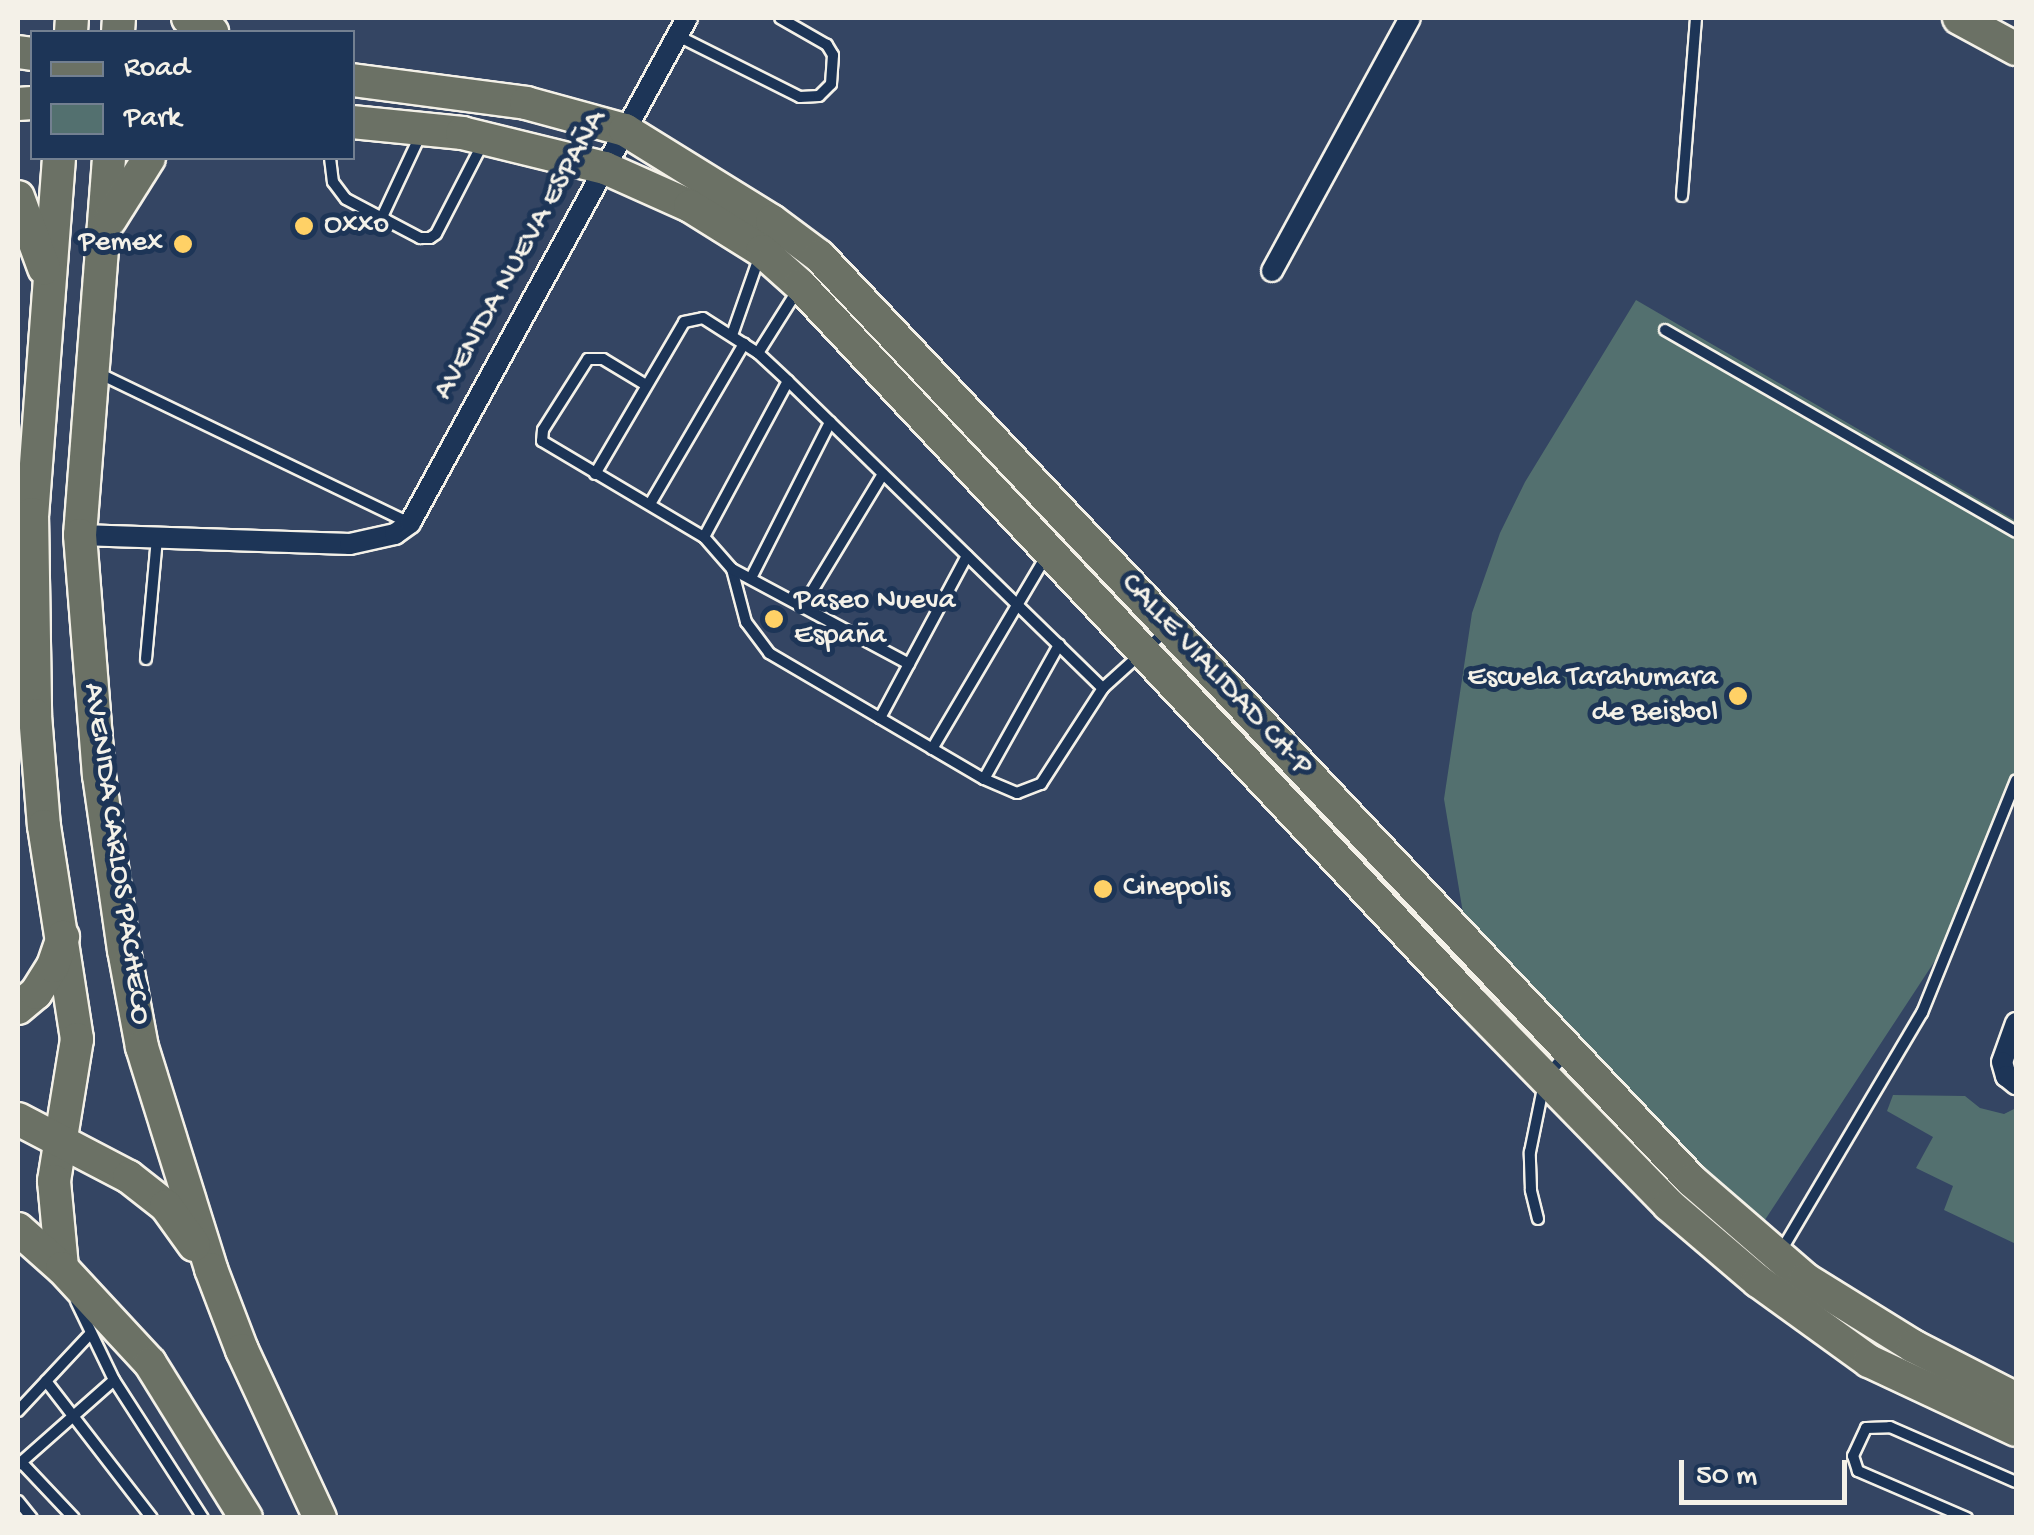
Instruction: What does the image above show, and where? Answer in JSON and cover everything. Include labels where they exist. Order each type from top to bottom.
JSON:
[{"type":"main road","points":[[1959,18],[2016,49]]},
{"type":"main road","name":"CALLE VIALIDAD CH-P","points":[[355,78],[526,103],[626,130],[767,236],[800,285],[1061,537],[1170,628],[1692,1181],[1768,1269],[1869,1361],[2016,1430]]},
{"type":"main road","name":"CALLE VIALIDAD CH-P","points":[[355,122],[486,137],[605,168],[819,256],[1061,537],[1143,652],[1544,1078],[1669,1205],[1768,1269],[2016,1399]]},
{"type":"main road","name":"AVENIDA CARLOS PACHECO","points":[[60,160],[32,514],[34,715],[44,826],[76,1039],[54,1182],[62,1268]]},
{"type":"main road","name":"AVENIDA CARLOS PACHECO","points":[[109,160],[80,535],[99,775],[124,950],[142,1047],[210,1269],[242,1350],[320,1518]]},
{"type":"main road","points":[[105,228],[148,160]]},
{"type":"main road","points":[[18,197],[50,285]]},
{"type":"main road","points":[[18,1008],[36,992],[53,966],[63,937]]},
{"type":"main road","points":[[18,1119],[129,1177],[166,1206],[210,1269]]},
{"type":"main road","points":[[18,1229],[62,1268],[150,1363],[246,1518]]},
{"type":"street","points":[[1272,271],[1410,18]]},
{"type":"street","name":"AVENIDA NUEVA ESPAÑA","points":[[410,524],[682,27]]},
{"type":"street","points":[[80,535],[350,544],[396,534],[410,524]]},
{"type":"street","points":[[2016,1024],[2002,1062],[2006,1076],[2016,1084]]},
{"type":"lane","points":[[682,27],[800,97],[819,96],[831,84],[834,55],[827,45],[780,18]]},
{"type":"lane","points":[[1682,196],[1696,18]]},
{"type":"lane","points":[[382,217],[424,127]]},
{"type":"lane","points":[[330,160],[330,174],[338,191],[420,238],[436,234],[486,137]]},
{"type":"lane","points":[[732,336],[767,236]]},
{"type":"lane","points":[[758,353],[819,256]]},
{"type":"lane","points":[[595,474],[689,318],[703,318],[758,353],[1103,688]]},
{"type":"lane","points":[[1665,330],[2016,532]]},
{"type":"lane","points":[[650,504],[744,344]]},
{"type":"lane","points":[[646,385],[603,359],[588,359],[543,430],[544,445],[704,537],[732,569],[910,664]]},
{"type":"lane","points":[[94,372],[410,524]]},
{"type":"lane","points":[[704,537],[788,381]]},
{"type":"lane","points":[[751,578],[830,422]]},
{"type":"lane","points":[[804,606],[882,474]]},
{"type":"lane","points":[[932,749],[1015,604],[1061,537]]},
{"type":"lane","points":[[146,659],[157,538]]},
{"type":"lane","points":[[880,718],[968,556]]},
{"type":"lane","points":[[732,569],[746,622],[769,653],[932,749],[1018,793],[1041,784],[1103,688],[1170,628]]},
{"type":"lane","points":[[984,778],[1058,645]]},
{"type":"lane","points":[[1768,1269],[1922,1013],[2016,780]]},
{"type":"lane","points":[[1538,1219],[1531,1190],[1530,1152],[1544,1078],[1569,1050]]},
{"type":"lane","points":[[62,1268],[114,1380],[203,1518]]},
{"type":"lane","points":[[18,1411],[90,1334]]},
{"type":"lane","points":[[74,1518],[20,1464],[114,1380]]},
{"type":"lane","points":[[46,1381],[152,1518]]},
{"type":"lane","points":[[1967,1518],[1858,1471],[1853,1456],[1866,1428],[1890,1428],[2016,1482]]},
{"type":"lane","points":[[18,1501],[32,1518]]},
{"type":"green space","name":"Escuela Tarahumara de Beisbol","points":[[1636,300],[2016,521],[2016,778],[1991,823],[1944,947],[1755,1235],[1468,943],[1444,799],[1472,613],[1500,533],[1525,482]]},
{"type":"green space","points":[[1893,1095],[1965,1096],[1980,1108],[2004,1114],[2016,1108],[2016,1244],[1944,1210],[1953,1186],[1916,1168],[1933,1137],[1887,1111]]},
{"type":"place","name":"Oxxo","points":[[304,226]]},
{"type":"place","name":"Pemex","points":[[183,244]]},
{"type":"place","name":"Paseo Nueva España","points":[[774,619]]},
{"type":"place","name":"Escuela Tarahumara de Beisbol","points":[[1738,696]]},
{"type":"place","name":"Cinepolis","points":[[1103,889]]}]
